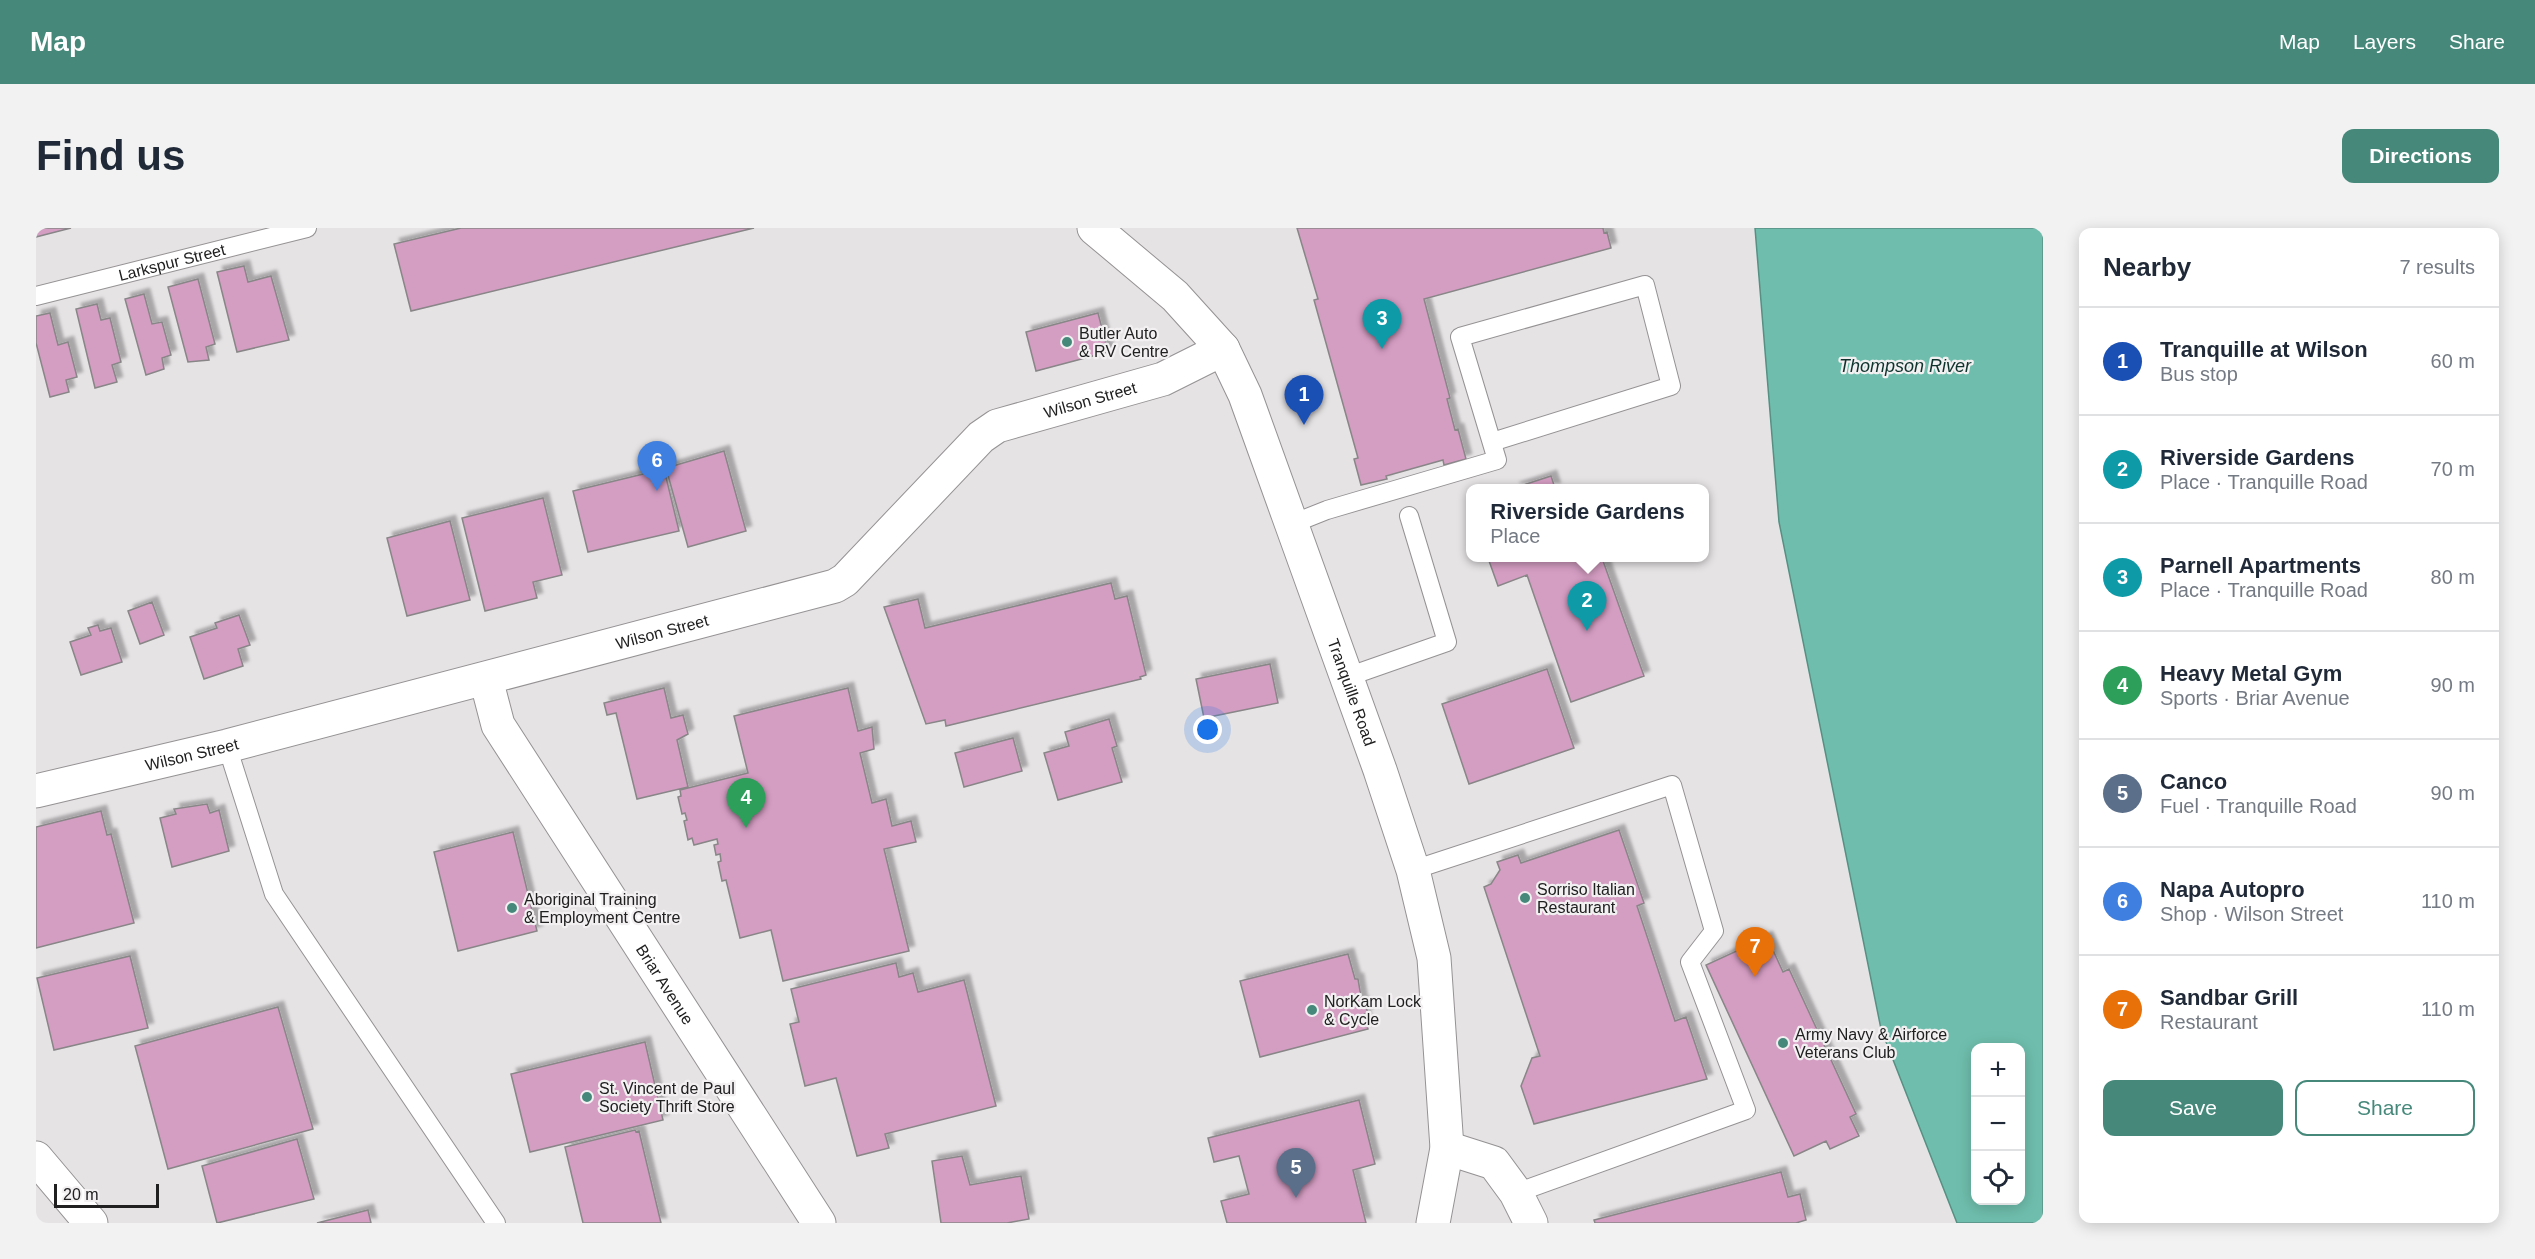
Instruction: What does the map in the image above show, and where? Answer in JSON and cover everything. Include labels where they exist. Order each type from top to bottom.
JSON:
[{"type":"street","name":"Tranquille Road","points":[[1094,228],[1175,296],[1223,350],[1245,395],[1347,677],[1413,870],[1434,958],[1447,1148],[1433,1223]]},
{"type":"street","name":"Wilson Street","points":[[36,791],[226,746],[835,586],[845,580],[981,437],[996,426],[1163,379],[1223,350]]},
{"type":"street","name":"Briar Avenue","points":[[486,679],[498,725],[819,1223]]},
{"type":"street","points":[[1447,1148],[1494,1163],[1516,1193],[1531,1223]]},
{"type":"street","points":[[36,1158],[91,1223]]},
{"type":"lane","name":"Larkspur Street","points":[[36,296],[307,228]]},
{"type":"lane","points":[[1292,524],[1327,510],[1497,460],[1460,336],[1646,285],[1671,386],[1492,442]]},
{"type":"lane","points":[[1347,677],[1447,642],[1409,516]]},
{"type":"lane","points":[[226,746],[274,894],[496,1223]]},
{"type":"lane","points":[[1413,870],[1672,785],[1714,931],[1689,962],[1746,1110],[1516,1193]]},
{"type":"water","name":"Thompson River","points":[[1755,228],[2043,228],[2043,1223],[1957,1223],[1881,1029],[1779,522]]},
{"type":"building","points":[[36,228],[71,228],[36,237]]},
{"type":"building","points":[[461,228],[754,228],[411,311],[394,244]]},
{"type":"building","points":[[1297,228],[1603,228],[1604,233],[1607,232],[1611,248],[1424,299],[1450,398],[1447,399],[1455,430],[1458,429],[1466,459],[1444,465],[1443,460],[1386,476],[1387,479],[1361,485],[1354,459],[1358,458],[1314,300],[1318,299]]},
{"type":"building","points":[[244,266],[248,282],[271,276],[289,340],[237,352],[217,272]]},
{"type":"building","points":[[198,279],[215,344],[206,347],[209,360],[188,362],[168,287]]},
{"type":"building","points":[[144,294],[152,324],[162,322],[171,355],[162,358],[164,369],[146,375],[125,299]]},
{"type":"building","points":[[97,304],[101,320],[110,318],[121,362],[112,365],[117,382],[95,388],[76,309]]},
{"type":"building","points":[[50,313],[58,345],[68,342],[77,377],[66,380],[69,392],[50,397],[36,343],[36,316]]},
{"type":"building","name":"Butler Auto & RV Centre","points":[[1098,313],[1108,352],[1036,371],[1026,332]]},
{"type":"building","points":[[724,451],[746,531],[688,547],[666,468]]},
{"type":"building","points":[[664,469],[679,531],[588,552],[573,491]]},
{"type":"building","points":[[1551,476],[1554,484],[1526,484]]},
{"type":"building","points":[[543,498],[562,575],[533,582],[537,598],[485,611],[462,518]]},
{"type":"building","points":[[450,521],[470,600],[407,616],[387,538]]},
{"type":"building","points":[[1489,562],[1603,562],[1644,676],[1571,702],[1527,575],[1498,586]]},
{"type":"building","points":[[1111,583],[1115,599],[1127,596],[1146,675],[1140,677],[1141,679],[946,726],[945,720],[926,724],[884,607],[918,599],[925,628]]},
{"type":"building","points":[[152,602],[164,635],[140,644],[128,611]]},
{"type":"building","points":[[239,615],[250,645],[238,649],[243,666],[204,679],[190,637],[217,628],[215,623]]},
{"type":"building","points":[[98,625],[100,631],[111,628],[122,662],[81,675],[70,642],[91,635],[88,628]]},
{"type":"building","points":[[1270,664],[1278,703],[1204,718],[1196,679]]},
{"type":"building","points":[[1547,669],[1574,748],[1469,784],[1442,704]]},
{"type":"building","points":[[664,688],[671,718],[683,715],[688,734],[677,740],[688,787],[637,799],[616,713],[607,715],[604,703]]},
{"type":"building","points":[[848,688],[858,731],[872,727],[874,749],[860,753],[872,803],[886,799],[892,826],[911,821],[916,842],[884,849],[909,951],[783,981],[771,930],[740,938],[726,880],[722,881],[718,862],[721,861],[720,854],[716,855],[714,845],[718,844],[717,839],[694,845],[692,838],[688,840],[684,821],[687,820],[685,813],[682,814],[678,797],[681,796],[680,790],[748,773],[734,716]]},
{"type":"building","points":[[1109,719],[1117,746],[1112,748],[1122,782],[1058,800],[1044,753],[1069,746],[1065,732]]},
{"type":"building","points":[[1013,738],[1022,771],[964,787],[955,753]]},
{"type":"building","points":[[207,804],[210,813],[219,810],[229,851],[172,867],[160,818],[176,814],[174,809]]},
{"type":"building","points":[[101,811],[107,835],[111,834],[134,923],[36,948],[36,827]]},
{"type":"building","points":[[1619,830],[1644,903],[1637,906],[1675,1021],[1686,1017],[1707,1079],[1534,1124],[1521,1086],[1532,1058],[1540,1056],[1484,887],[1491,884],[1500,870],[1497,862],[1518,855],[1521,863]]},
{"type":"building","points":[[513,832],[537,931],[458,951],[434,852]]},
{"type":"building","name":"Army Navy & Airforce Veterans Club","points":[[1767,937],[1783,972],[1789,969],[1856,1114],[1850,1117],[1859,1136],[1830,1149],[1826,1141],[1794,1156],[1706,965]]},
{"type":"building","points":[[1348,954],[1355,979],[1358,979],[1362,1003],[1365,1003],[1368,1013],[1364,1014],[1368,1029],[1260,1057],[1240,981]]},
{"type":"building","points":[[130,956],[148,1028],[54,1050],[37,978]]},
{"type":"building","points":[[896,963],[899,977],[913,973],[918,992],[964,980],[996,1106],[885,1134],[889,1148],[857,1156],[836,1078],[805,1086],[790,1024],[799,1022],[791,989]]},
{"type":"building","points":[[278,1007],[313,1129],[168,1169],[135,1046]]},
{"type":"building","name":"St. Vincent de Paul Society Thrift Store","points":[[645,1042],[663,1120],[530,1152],[511,1074]]},
{"type":"building","points":[[1359,1100],[1375,1164],[1353,1170],[1366,1223],[1227,1223],[1221,1201],[1249,1194],[1239,1156],[1214,1162],[1208,1138]]},
{"type":"building","points":[[635,1130],[639,1131],[661,1223],[583,1223],[565,1147]]},
{"type":"building","points":[[297,1139],[314,1199],[217,1223],[202,1166]]},
{"type":"building","points":[[962,1156],[970,1185],[1021,1176],[1029,1219],[1007,1223],[941,1223],[932,1161]]},
{"type":"building","points":[[1781,1172],[1788,1197],[1800,1194],[1806,1220],[1796,1223],[1595,1223],[1594,1220]]},
{"type":"building","points":[[368,1210],[371,1223],[317,1223]]},
{"type":"place","name":"Butler Auto & RV Centre","points":[[1067,342]]},
{"type":"place","name":"Parnell Apartments","points":[[1382,349]]},
{"type":"place","name":"Tranquille at Wilson","points":[[1304,425]]},
{"type":"place","name":"Napa Autopro","points":[[657,491]]},
{"type":"place","name":"Riverside Gardens","points":[[1587,631]]},
{"type":"place","name":"Heavy Metal Gym","points":[[746,828]]},
{"type":"place","name":"Sorriso Italian Restaurant","points":[[1525,898]]},
{"type":"place","name":"Aboriginal Training & Employment Centre","points":[[512,908]]},
{"type":"place","name":"Sandbar Grill","points":[[1755,977]]},
{"type":"place","name":"NorKam Lock & Cycle","points":[[1312,1010]]},
{"type":"place","name":"Army Navy & Airforce Veterans Club","points":[[1783,1043]]},
{"type":"place","name":"St. Vincent de Paul Society Thrift Store","points":[[587,1097]]},
{"type":"place","name":"Canco","points":[[1296,1198]]}]
